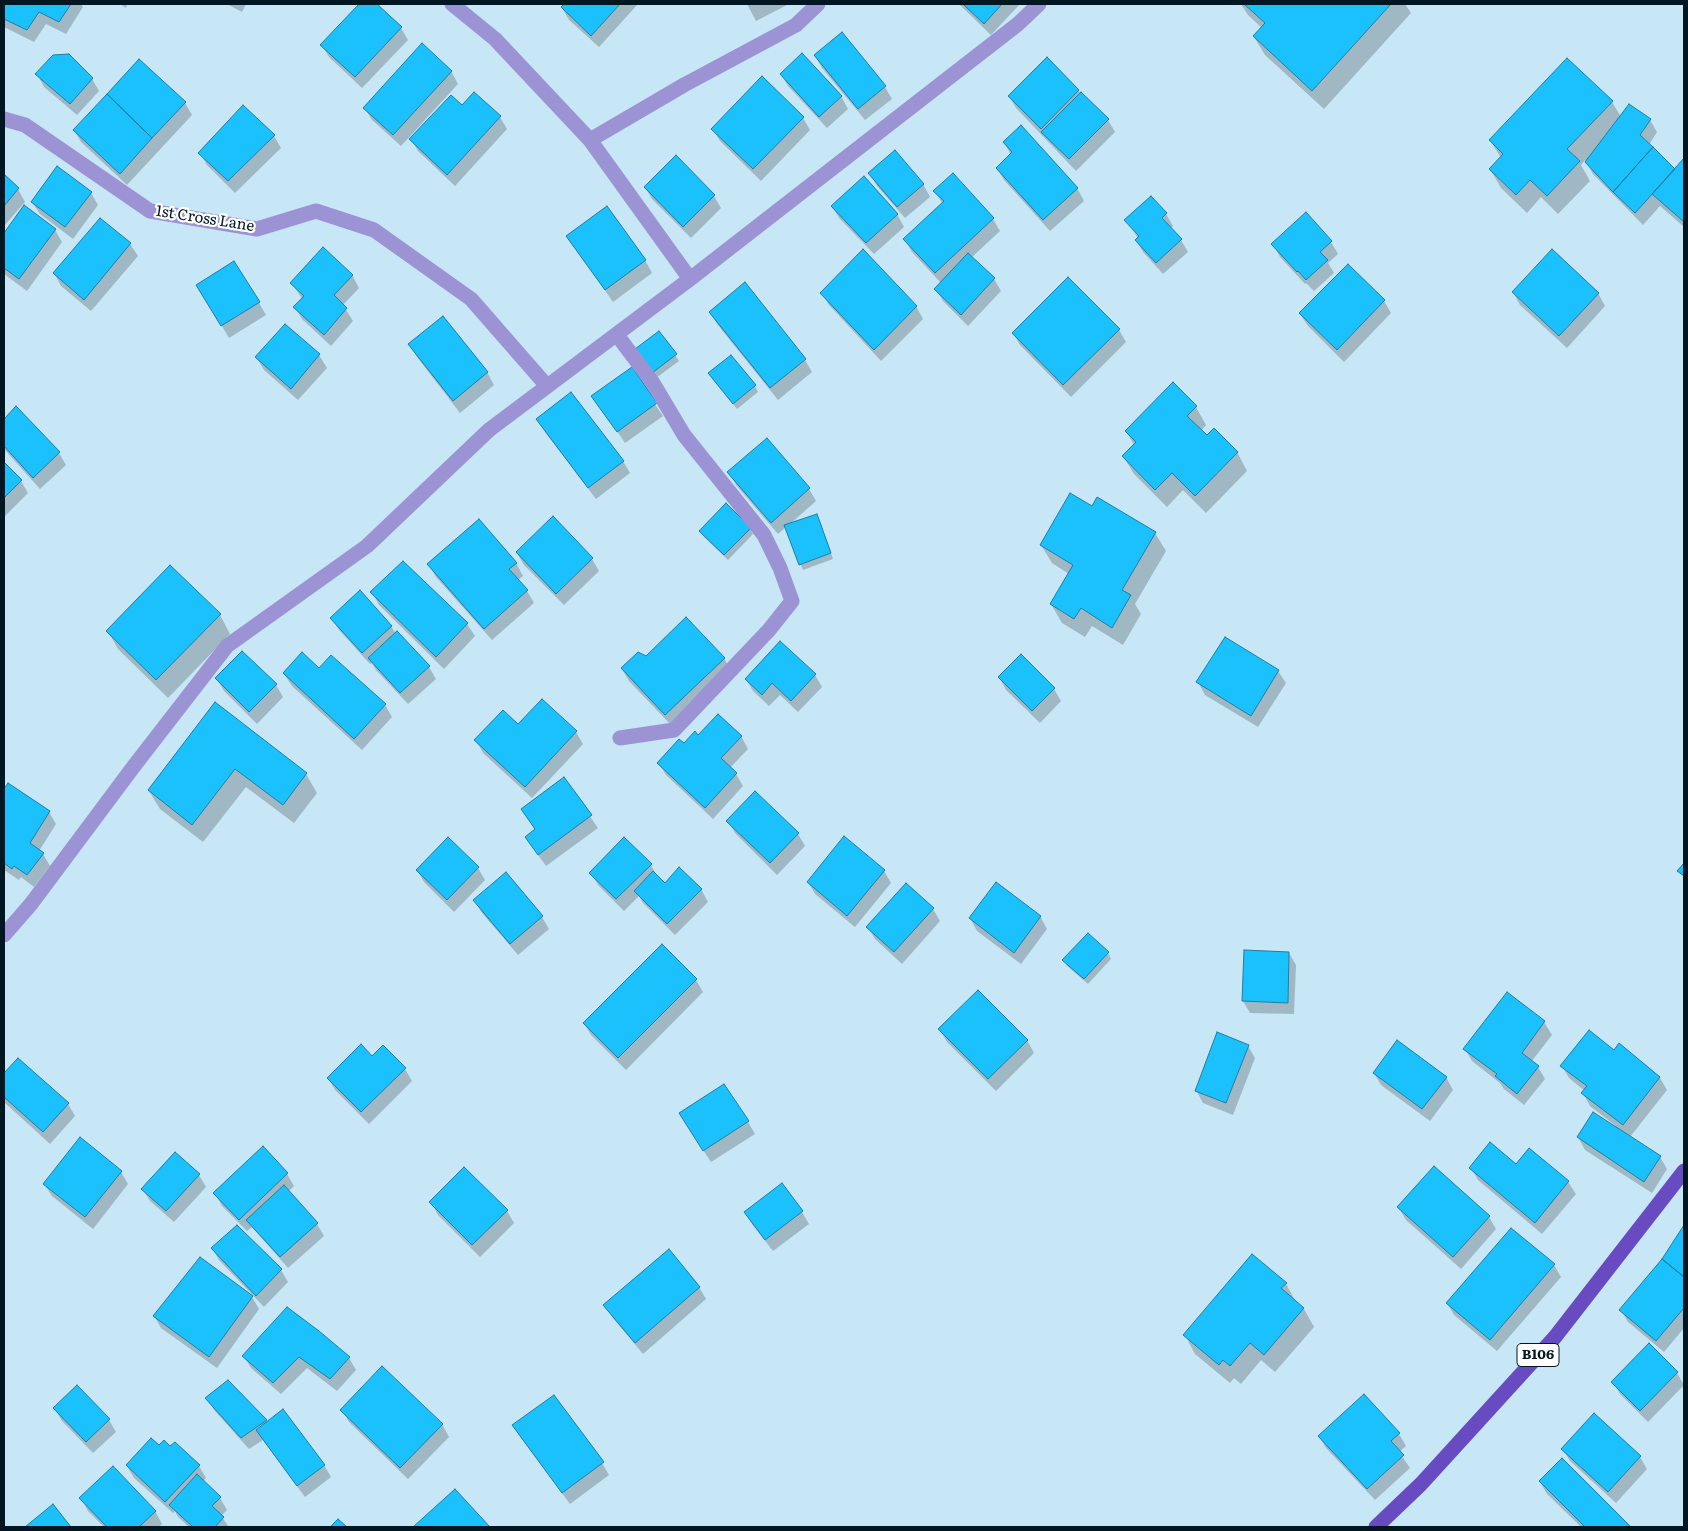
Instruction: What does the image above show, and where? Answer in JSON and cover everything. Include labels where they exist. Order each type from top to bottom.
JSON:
[{"type":"main road","name":"B106","points":[[1376,1527],[1421,1484],[1555,1336],[1684,1171]]},
{"type":"street","points":[[452,4],[495,39],[590,140],[690,279]]},
{"type":"street","points":[[590,140],[684,85],[796,25],[818,4]]},
{"type":"street","points":[[4,935],[31,904],[227,646],[367,546],[489,430],[690,279],[1010,30],[1039,4]]},
{"type":"street","name":"1st Cross Lane","points":[[4,119],[25,125],[150,211],[257,229],[316,211],[374,230],[471,299],[547,386]]},
{"type":"street","points":[[617,334],[653,383],[684,435],[764,535],[780,568],[792,601],[769,630],[674,730],[620,738]]},
{"type":"building","points":[[4,4],[71,4],[59,22],[39,12],[27,30],[4,19]]},
{"type":"building","points":[[359,4],[377,4],[402,27],[355,77],[320,45]]},
{"type":"building","points":[[564,4],[620,4],[591,36],[561,7]]},
{"type":"building","points":[[963,4],[1002,4],[984,24]]},
{"type":"building","points":[[1244,4],[1391,4],[1312,91],[1253,36],[1265,23]]},
{"type":"building","points":[[842,32],[886,86],[858,109],[814,55]]},
{"type":"building","points":[[422,43],[452,71],[393,135],[363,108]]},
{"type":"building","points":[[802,53],[842,96],[819,117],[780,74]]},
{"type":"building","points":[[69,54],[93,78],[70,104],[35,74],[53,55]]},
{"type":"building","points":[[1047,57],[1079,90],[1041,129],[1008,96]]},
{"type":"building","points":[[1567,58],[1613,101],[1567,149],[1580,161],[1547,196],[1530,180],[1516,195],[1489,169],[1503,154],[1489,140]]},
{"type":"building","points":[[139,59],[186,102],[152,138],[107,94]]},
{"type":"building","points":[[762,76],[804,117],[753,169],[711,129]]},
{"type":"building","points":[[474,92],[501,116],[447,175],[409,139],[451,95],[462,105]]},
{"type":"building","points":[[1081,92],[1109,119],[1069,159],[1041,132]]},
{"type":"building","points":[[107,94],[152,138],[120,174],[73,130]]},
{"type":"building","points":[[1629,104],[1651,119],[1640,135],[1653,147],[1613,192],[1585,162]]},
{"type":"building","points":[[243,105],[275,135],[228,181],[198,153]]},
{"type":"building","points":[[1021,125],[1078,188],[1043,220],[996,168],[1012,152],[1003,142]]},
{"type":"building","points":[[1653,147],[1675,169],[1635,213],[1613,192]]},
{"type":"building","points":[[895,150],[924,184],[897,207],[868,173]]},
{"type":"building","points":[[676,155],[715,195],[683,227],[644,187]]},
{"type":"building","points":[[1684,158],[1684,222],[1652,194]]},
{"type":"building","points":[[57,166],[92,192],[65,227],[31,202]]},
{"type":"building","points":[[953,173],[994,218],[935,273],[903,239],[944,201],[933,191]]},
{"type":"building","points":[[4,174],[19,188],[4,206]]},
{"type":"building","points":[[864,176],[898,214],[866,243],[831,206]]},
{"type":"building","points":[[1151,196],[1167,213],[1162,218],[1182,239],[1156,263],[1135,240],[1139,236],[1124,220]]},
{"type":"building","points":[[24,205],[56,229],[19,279],[4,268],[4,233]]},
{"type":"building","points":[[607,206],[646,260],[605,290],[566,236]]},
{"type":"building","points":[[1306,212],[1332,241],[1320,252],[1328,260],[1306,280],[1271,244]]},
{"type":"building","points":[[100,218],[131,243],[84,300],[53,273]]},
{"type":"building","points":[[323,247],[353,275],[334,295],[347,308],[324,335],[293,307],[304,296],[290,283]]},
{"type":"building","points":[[863,249],[917,306],[874,350],[820,293]]},
{"type":"building","points":[[1552,249],[1599,293],[1559,336],[1512,292]]},
{"type":"building","points":[[968,253],[995,278],[961,315],[934,289]]},
{"type":"building","points":[[234,261],[260,302],[221,326],[196,285]]},
{"type":"building","points":[[1348,264],[1385,300],[1337,350],[1299,313]]},
{"type":"building","points":[[1068,277],[1120,329],[1063,385],[1012,333]]},
{"type":"building","points":[[745,282],[806,359],[770,388],[709,312]]},
{"type":"building","points":[[443,316],[488,372],[453,401],[408,344]]},
{"type":"building","points":[[285,324],[320,354],[291,389],[255,357]]},
{"type":"building","points":[[659,331],[677,354],[652,373],[635,349]]},
{"type":"building","points":[[731,355],[756,385],[733,404],[708,373]]},
{"type":"building","points":[[632,367],[657,403],[617,432],[591,396]]},
{"type":"building","points":[[1173,382],[1197,406],[1187,416],[1207,435],[1214,428],[1238,452],[1195,496],[1172,473],[1155,490],[1122,456],[1136,442],[1125,431]]},
{"type":"building","points":[[571,392],[624,461],[588,488],[536,419]]},
{"type":"building","points":[[16,406],[60,452],[33,478],[4,446],[4,419]]},
{"type":"building","points":[[767,438],[810,488],[771,523],[727,472]]},
{"type":"building","points":[[4,462],[22,480],[4,498]]},
{"type":"building","points":[[1070,493],[1092,506],[1097,497],[1156,532],[1122,590],[1131,595],[1112,628],[1081,608],[1074,619],[1050,604],[1073,565],[1040,545]]},
{"type":"building","points":[[726,503],[751,528],[724,555],[699,531]]},
{"type":"building","points":[[817,514],[831,553],[799,565],[784,525]]},
{"type":"building","points":[[553,516],[593,558],[556,594],[516,552]]},
{"type":"building","points":[[479,519],[517,563],[509,569],[528,590],[484,629],[427,564]]},
{"type":"building","points":[[403,561],[468,623],[436,657],[370,592]]},
{"type":"building","points":[[170,565],[221,614],[156,680],[106,631]]},
{"type":"building","points":[[360,590],[392,626],[362,653],[330,618]]},
{"type":"building","points":[[686,617],[725,658],[665,715],[621,668],[638,652],[646,656]]},
{"type":"building","points":[[397,631],[430,666],[400,693],[368,658]]},
{"type":"building","points":[[1225,637],[1279,670],[1251,716],[1196,682]]},
{"type":"building","points":[[780,641],[816,674],[791,701],[772,683],[762,695],[745,679]]},
{"type":"building","points":[[242,651],[277,684],[249,712],[215,678]]},
{"type":"building","points":[[302,652],[319,668],[331,655],[386,704],[354,739],[283,673]]},
{"type":"building","points":[[1021,654],[1055,688],[1032,711],[998,677]]},
{"type":"building","points":[[542,699],[577,731],[525,787],[474,740],[503,710],[518,724]]},
{"type":"building","points":[[215,702],[307,773],[283,805],[235,769],[192,825],[148,790]]},
{"type":"building","points":[[718,714],[742,736],[721,758],[737,773],[705,808],[657,763],[679,739],[684,743],[695,731],[698,735]]},
{"type":"building","points":[[564,777],[592,815],[538,855],[525,837],[535,829],[521,809]]},
{"type":"building","points":[[8,783],[50,811],[30,843],[44,853],[27,875],[14,866],[12,869],[4,863],[4,789]]},
{"type":"building","points":[[755,791],[799,833],[770,863],[726,821]]},
{"type":"building","points":[[844,836],[885,870],[847,916],[807,882]]},
{"type":"building","points":[[448,837],[479,867],[447,900],[416,870]]},
{"type":"building","points":[[624,837],[652,864],[616,899],[589,873]]},
{"type":"building","points":[[1684,863],[1684,876],[1677,871]]},
{"type":"building","points":[[679,867],[702,889],[667,924],[634,891],[653,871],[665,883]]},
{"type":"building","points":[[506,872],[543,916],[510,944],[473,900]]},
{"type":"building","points":[[996,882],[1041,916],[1014,953],[969,918]]},
{"type":"building","points":[[906,883],[934,908],[894,952],[866,927]]},
{"type":"building","points":[[1088,933],[1109,952],[1084,979],[1062,960]]},
{"type":"building","points":[[662,944],[697,979],[618,1058],[583,1023]]},
{"type":"building","points":[[1244,950],[1289,952],[1288,1003],[1242,1001]]},
{"type":"building","points":[[978,990],[1028,1040],[988,1079],[938,1029]]},
{"type":"building","points":[[1507,992],[1545,1021],[1522,1053],[1539,1066],[1517,1094],[1495,1076],[1497,1074],[1463,1049]]},
{"type":"building","points":[[1589,1030],[1614,1050],[1619,1043],[1660,1077],[1623,1125],[1581,1093],[1587,1086],[1560,1066]]},
{"type":"building","points":[[1217,1032],[1249,1045],[1226,1103],[1195,1091]]},
{"type":"building","points":[[1397,1040],[1447,1077],[1422,1109],[1373,1073]]},
{"type":"building","points":[[361,1044],[372,1056],[383,1045],[406,1068],[361,1112],[327,1078]]},
{"type":"building","points":[[18,1058],[69,1103],[43,1132],[4,1097],[4,1073]]},
{"type":"building","points":[[724,1084],[749,1121],[703,1151],[679,1113]]},
{"type":"building","points":[[1593,1112],[1661,1156],[1644,1182],[1577,1137]]},
{"type":"building","points":[[80,1137],[122,1171],[85,1217],[43,1184]]},
{"type":"building","points":[[1490,1142],[1516,1164],[1529,1148],[1569,1181],[1535,1223],[1469,1168]]},
{"type":"building","points":[[263,1146],[288,1173],[239,1220],[213,1193]]},
{"type":"building","points":[[175,1152],[200,1174],[166,1211],[141,1189]]},
{"type":"building","points":[[1434,1166],[1490,1216],[1453,1257],[1397,1207]]},
{"type":"building","points":[[464,1167],[508,1210],[472,1245],[429,1202]]},
{"type":"building","points":[[782,1183],[803,1211],[765,1240],[744,1212]]},
{"type":"building","points":[[284,1185],[318,1223],[280,1257],[246,1220]]},
{"type":"building","points":[[237,1225],[282,1269],[256,1296],[211,1248]]},
{"type":"building","points":[[1684,1225],[1684,1277],[1662,1259]]},
{"type":"building","points":[[1511,1228],[1555,1264],[1490,1340],[1446,1303]]},
{"type":"building","points":[[669,1249],[700,1287],[635,1343],[603,1305]]},
{"type":"building","points":[[1252,1254],[1287,1283],[1281,1288],[1304,1308],[1264,1355],[1250,1343],[1230,1366],[1223,1360],[1219,1365],[1183,1335]]},
{"type":"building","points":[[200,1257],[253,1296],[209,1357],[153,1316]]},
{"type":"building","points":[[1662,1259],[1684,1277],[1684,1308],[1656,1341],[1619,1310]]},
{"type":"building","points":[[287,1307],[350,1357],[330,1379],[299,1357],[273,1383],[242,1356]]},
{"type":"building","points":[[1649,1343],[1678,1372],[1640,1411],[1611,1382]]},
{"type":"building","points":[[382,1366],[443,1424],[400,1468],[340,1410]]},
{"type":"building","points":[[228,1380],[267,1420],[241,1438],[205,1398]]},
{"type":"building","points":[[77,1385],[110,1419],[86,1442],[53,1408]]},
{"type":"building","points":[[1364,1394],[1400,1433],[1391,1441],[1404,1455],[1367,1489],[1318,1436]]},
{"type":"building","points":[[554,1395],[604,1462],[562,1493],[512,1425]]},
{"type":"building","points":[[283,1409],[325,1465],[297,1486],[256,1430]]},
{"type":"building","points":[[1594,1413],[1641,1456],[1608,1492],[1561,1449]]},
{"type":"building","points":[[151,1438],[159,1445],[164,1440],[170,1446],[175,1442],[200,1465],[165,1502],[126,1465]]},
{"type":"building","points":[[1562,1458],[1631,1527],[1585,1527],[1539,1481]]},
{"type":"building","points":[[113,1466],[156,1511],[139,1527],[107,1527],[79,1498]]},
{"type":"building","points":[[197,1474],[221,1497],[212,1506],[224,1517],[215,1527],[193,1527],[169,1505]]},
{"type":"building","points":[[455,1489],[490,1527],[413,1527]]},
{"type":"building","points":[[53,1504],[71,1527],[25,1527]]},
{"type":"building","points":[[338,1519],[347,1527],[330,1527]]}]
